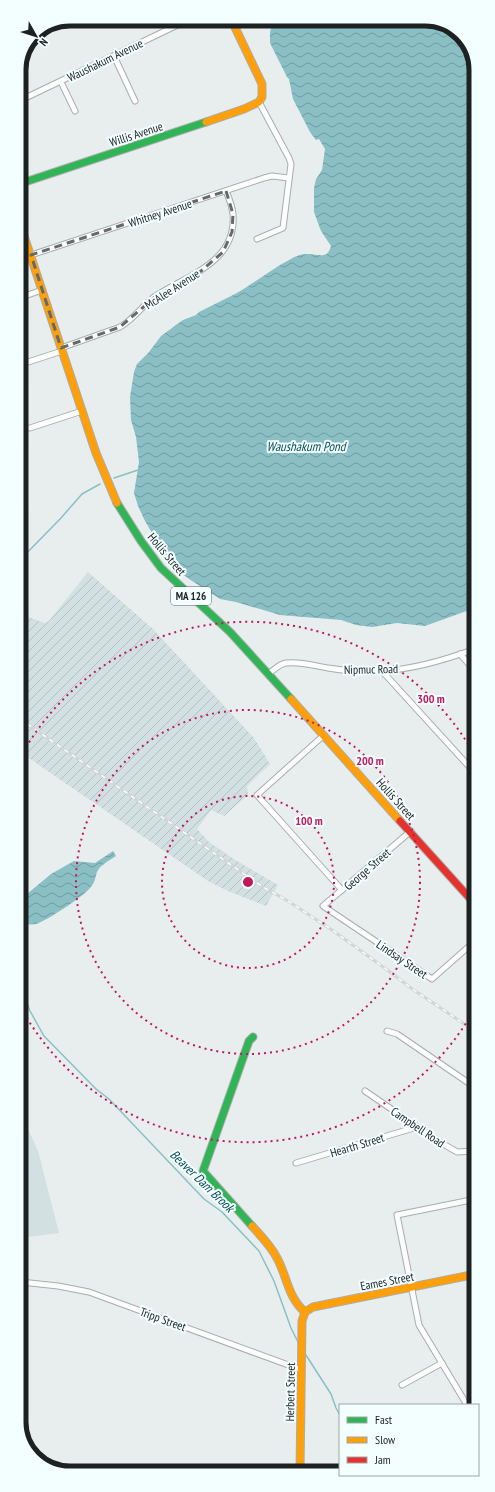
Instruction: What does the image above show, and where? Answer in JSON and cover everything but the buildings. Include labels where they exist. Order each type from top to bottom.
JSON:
[{"type":"street","name":"Waushakum Avenue","points":[[26,98],[176,26]]},
{"type":"street","points":[[234,26],[262,84],[262,97],[259,102],[291,164],[283,228],[257,239]]},
{"type":"street","points":[[114,56],[135,101]]},
{"type":"street","points":[[61,82],[76,111]]},
{"type":"street","name":"Willis Avenue","points":[[26,182],[244,109],[259,102]]},
{"type":"street","name":"Whitney Avenue","points":[[31,255],[272,176],[289,178]]},
{"type":"street","name":"McAlee Avenue","points":[[26,362],[126,324],[155,297],[200,271],[216,259],[228,244],[232,232],[233,214],[226,191]]},
{"type":"street","name":"Hollis Street","points":[[26,242],[96,453],[110,489],[121,511],[141,542],[161,568],[220,623],[268,674],[469,897]]},
{"type":"street","points":[[26,296],[42,290]]},
{"type":"street","points":[[30,428],[82,411]]},
{"type":"street","name":"Nipmuc Road","points":[[268,674],[285,663],[296,662],[347,671],[382,671],[420,666],[469,651]]},
{"type":"street","points":[[460,654],[469,664]]},
{"type":"street","points":[[382,671],[469,766]]},
{"type":"street","points":[[324,735],[257,795],[342,890]]},
{"type":"street","name":"George Street","points":[[323,906],[411,832]]},
{"type":"street","name":"Lindsay Street","points":[[323,906],[432,979],[469,945]]},
{"type":"street","points":[[387,1030],[397,1034],[469,1083]]},
{"type":"street","points":[[253,1037],[249,1041],[203,1171],[269,1246],[277,1259],[294,1301],[300,1310],[305,1312]]},
{"type":"street","name":"Campbell Road","points":[[365,1091],[438,1142],[457,1152],[469,1151]]},
{"type":"street","name":"Hearth Street","points":[[296,1163],[418,1127]]},
{"type":"street","points":[[466,1404],[419,1325],[410,1287],[397,1215],[469,1200]]},
{"type":"street","name":"Eames Street","points":[[305,1312],[313,1307],[469,1275]]},
{"type":"street","name":"Tripp Street","points":[[26,1283],[58,1286],[94,1294],[302,1370]]},
{"type":"street","name":"Herbert Street","points":[[300,1466],[302,1336],[303,1316],[305,1312]]},
{"type":"street","points":[[402,1385],[442,1363]]},
{"type":"highlighted area","points":[[226,191],[233,214],[232,232],[223,252],[201,271],[155,297],[120,327],[61,348],[31,255]]},
{"type":"shaded area","points":[[88,572],[153,629],[254,738],[270,764],[247,786],[248,795],[224,816],[211,810],[197,829],[209,842],[237,861],[278,885],[266,906],[230,892],[208,881],[26,756],[26,616],[45,623],[49,621]]},
{"type":"shaded area","points":[[26,1124],[38,1151],[59,1233],[26,1237]]},
{"type":"water","name":"Waushakum Pond","points":[[272,26],[428,26],[442,29],[452,35],[462,46],[469,65],[469,610],[425,626],[397,623],[372,627],[356,625],[341,620],[280,615],[236,602],[220,599],[179,571],[161,548],[145,521],[134,493],[139,462],[136,437],[131,420],[130,397],[134,372],[137,364],[149,352],[161,336],[183,320],[196,315],[199,312],[235,294],[275,268],[299,255],[324,255],[329,251],[331,246],[321,231],[314,212],[314,188],[316,179],[322,170],[325,149],[319,139],[316,140],[310,132],[293,99],[289,79],[270,43]]},
{"type":"water","points":[[113,851],[116,856],[100,867],[92,886],[80,897],[41,922],[36,924],[26,924],[27,894],[51,874],[74,861],[95,863]]},
{"type":"waterway","points":[[114,478],[138,470]]},
{"type":"waterway","points":[[26,554],[82,494],[100,484]]},
{"type":"waterway","name":"Beaver Dam Brook","points":[[26,1000],[30,1011],[44,1036],[96,1089],[109,1099],[204,1199],[222,1212],[259,1251],[274,1281],[291,1328],[299,1344]]},
{"type":"waterway","name":"Beaver Dam Brook","points":[[304,1352],[331,1394],[339,1413]]},
{"type":"railway","points":[[26,723],[263,887],[288,901],[332,930],[411,988],[469,1027]]},
{"type":"traffic: fast","points":[[26,182],[206,122]]},
{"type":"traffic: fast","points":[[117,503],[141,541],[161,568],[230,632],[291,699]]},
{"type":"traffic: fast","points":[[252,1226],[203,1171],[249,1041],[253,1037]]},
{"type":"traffic: slow","points":[[206,122],[244,109],[259,102],[262,97],[262,84],[234,26]]},
{"type":"traffic: slow","points":[[26,242],[96,453],[117,503]]},
{"type":"traffic: slow","points":[[291,699],[400,821]]},
{"type":"traffic: slow","points":[[252,1226],[266,1241],[275,1254],[291,1294],[305,1312]]},
{"type":"traffic: slow","points":[[300,1466],[302,1321],[305,1312],[313,1307],[469,1275]]},
{"type":"traffic: jam","points":[[400,821],[469,897]]}]
